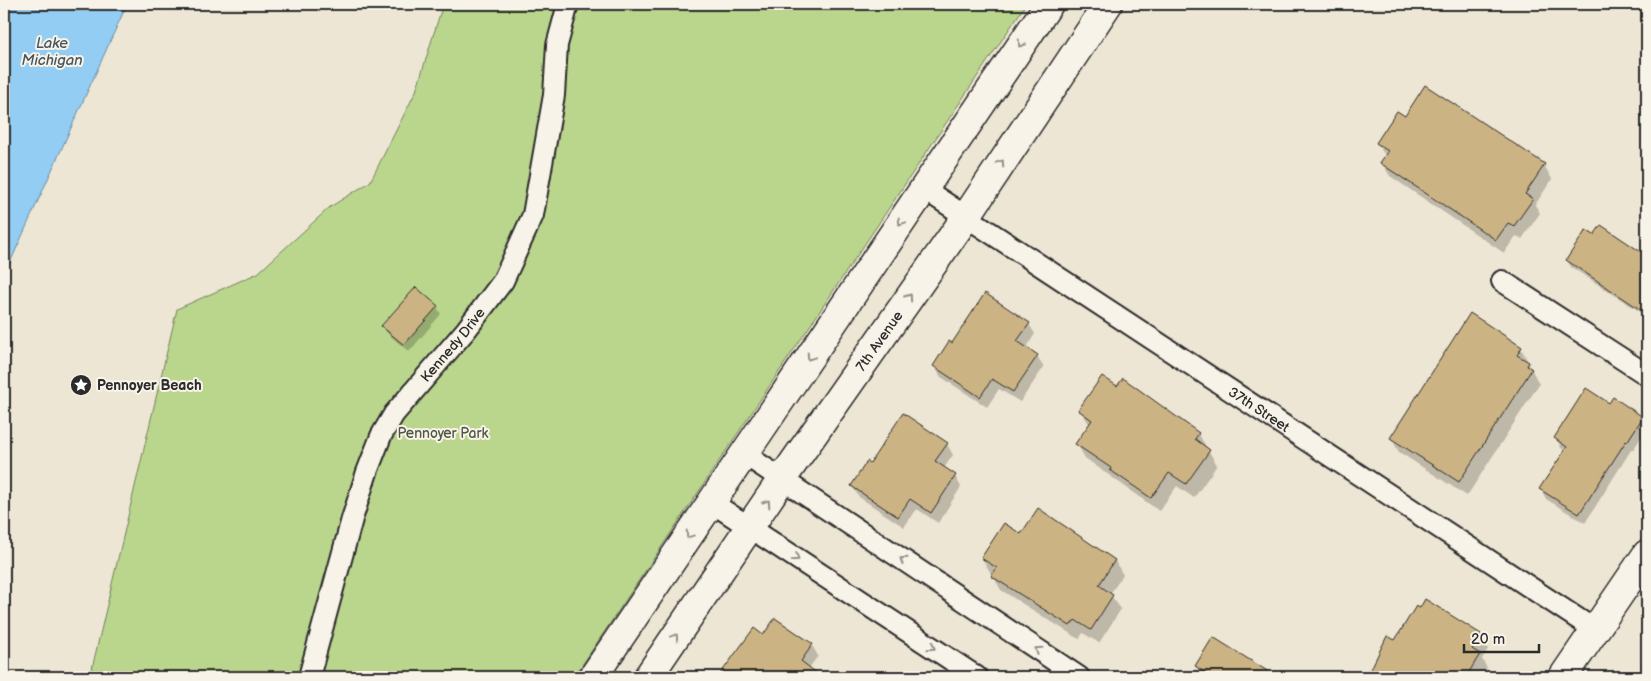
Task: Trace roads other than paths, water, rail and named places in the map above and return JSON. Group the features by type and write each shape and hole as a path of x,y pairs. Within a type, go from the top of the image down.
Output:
{"street":[{"name":"Kennedy Drive","path":"309,677 352,519 381,436 394,414 466,330 503,281 533,215 554,95 557,45 568,4"},
{"path":"593,677 1049,4"},
{"name":"7th Avenue","path":"648,677 782,479 966,217 1108,4"},
{"name":"37th Street","path":"924,189 1595,630"},
{"path":"1502,281 1647,375"},
{"path":"744,454 1079,677"},
{"path":"712,502 977,677"},
{"path":"1563,677 1647,554"}],"water":[{"name":"Lake Michigan","path":"4,4 127,4 4,276"}],"place":[{"name":"Pennoyer Beach","path":"81,385"}],"park label":[{"name":"Pennoyer Park","path":"443,433"}]}
